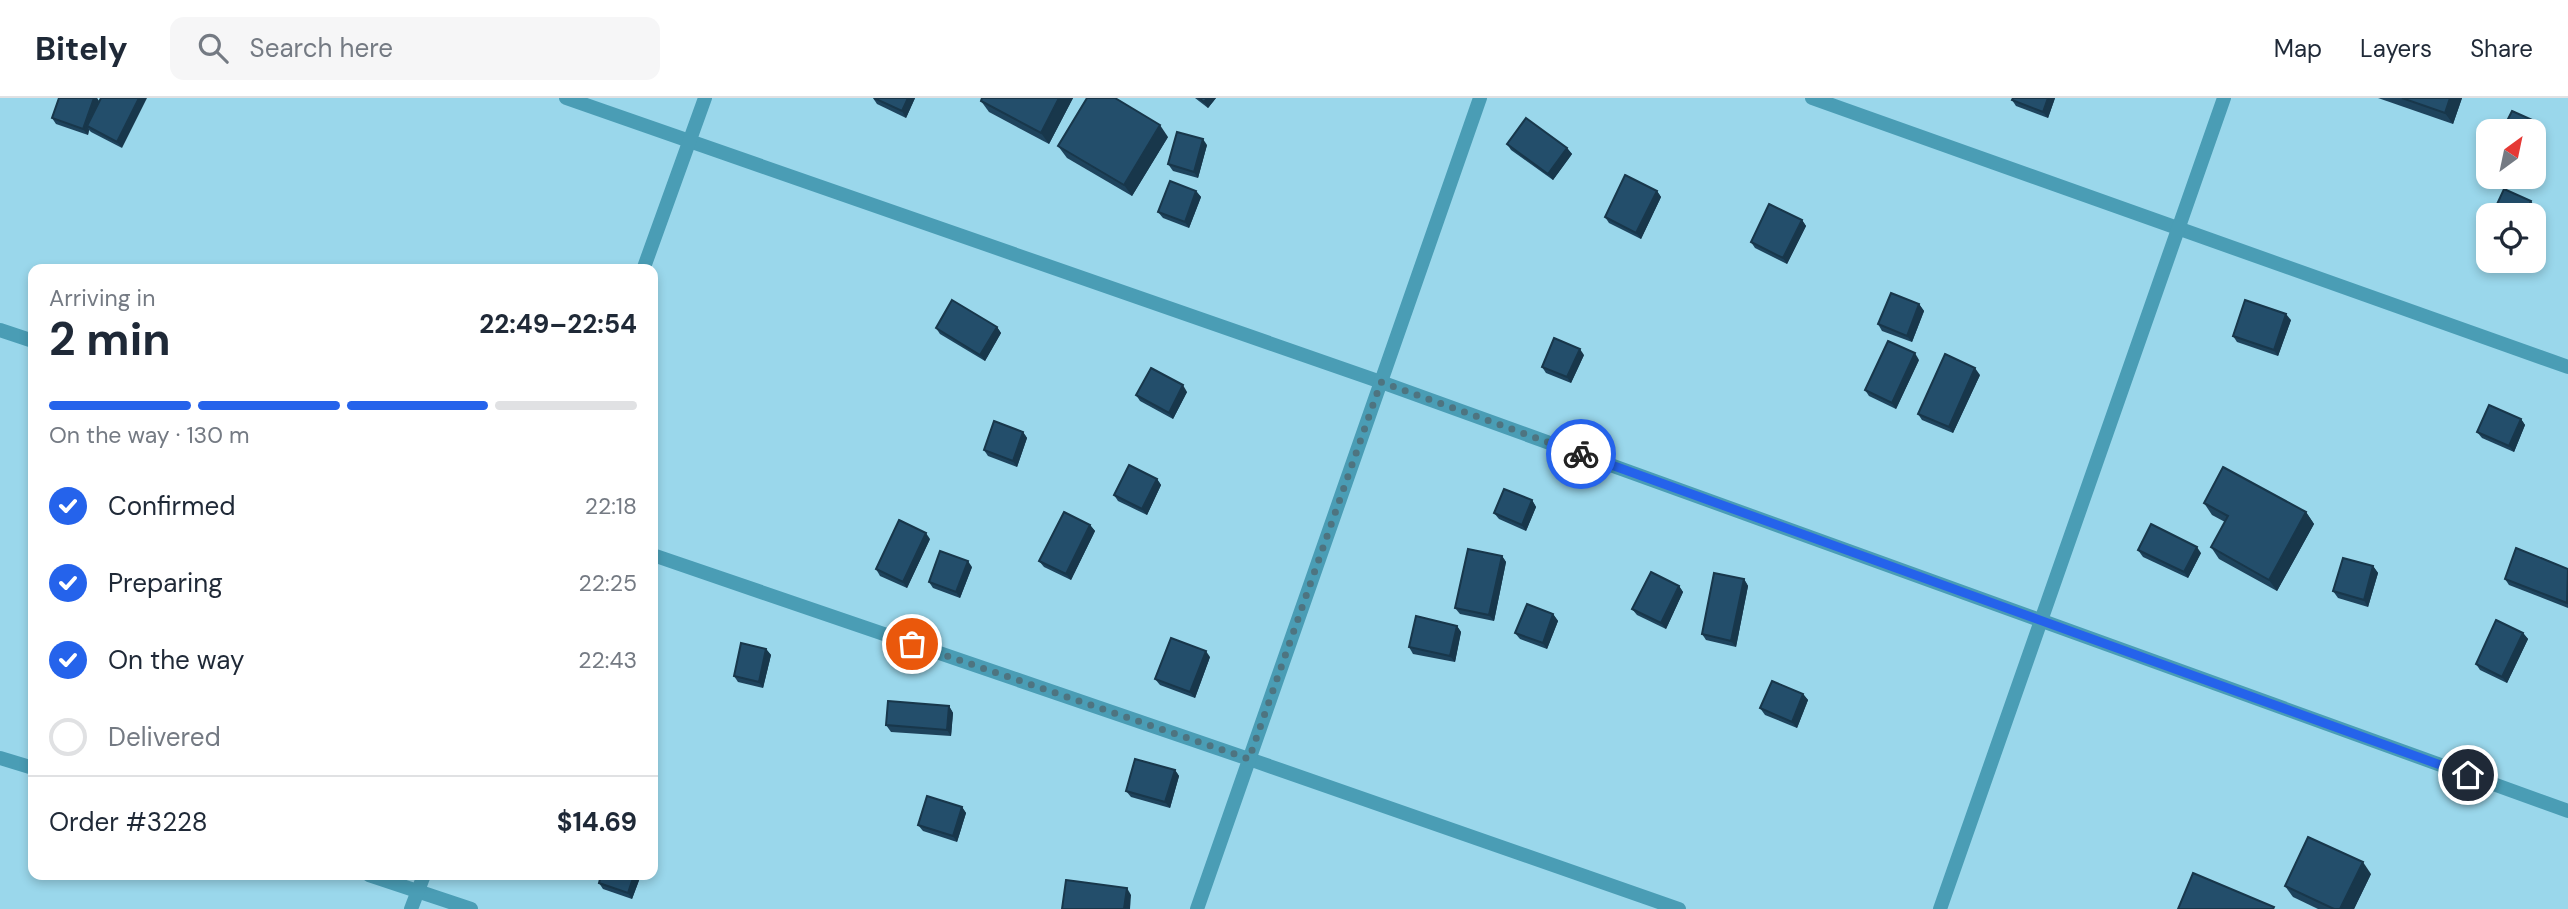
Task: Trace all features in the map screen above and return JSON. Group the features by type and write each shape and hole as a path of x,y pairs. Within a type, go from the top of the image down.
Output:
{"street":[{"path":"566,98 1381,382 2568,811"},
{"path":"645,264 705,98"},
{"path":"1197,909 1480,98"},
{"path":"1812,98 2568,367"},
{"path":"1940,909 2224,98"},
{"path":"0,330 28,339"},
{"path":"658,557 1678,909"},
{"path":"0,758 28,766"},
{"path":"384,880 471,909"},
{"path":"411,909 422,880"}],"building":[{"path":"59,98 94,98 83,129 52,118"},
{"path":"101,98 139,98 117,142 87,126"},
{"path":"874,98 908,98 902,111"},
{"path":"982,98 1059,98 1041,133 981,101"},
{"path":"1087,98 1115,98 1160,125 1124,185 1058,146"},
{"path":"2048,98 2043,112 2012,100"},
{"path":"2402,98 2450,98 2445,113"},
{"path":"2512,111 2530,119 2508,119"},
{"path":"1526,118 1567,148 1548,174 1507,144"},
{"path":"1177,132 1203,139 1194,172 1168,164"},
{"path":"1625,175 1657,191 1636,233 1605,217"},
{"path":"1170,181 1196,191 1185,222 1158,212"},
{"path":"2504,189 2531,201 2530,203 2498,203"},
{"path":"1769,204 1802,220 1783,258 1751,242"},
{"path":"1891,293 1919,304 1907,336 1878,324"},
{"path":"952,300 997,327 980,355 936,328"},
{"path":"2245,300 2286,314 2274,350 2233,336"},
{"path":"1554,338 1580,349 1567,377 1542,367"},
{"path":"1888,341 1915,353 1892,403 1865,390"},
{"path":"1945,354 1975,368 1949,427 1918,414"},
{"path":"1151,368 1183,385 1169,413 1136,395"},
{"path":"2489,405 2521,419 2509,446 2477,432"},
{"path":"994,421 1023,432 1013,461 984,450"},
{"path":"1129,465 1157,479 1142,509 1114,495"},
{"path":"2223,467 2306,512 2269,580 2211,547 2228,516 2204,503"},
{"path":"1504,489 1532,500 1522,525 1494,513"},
{"path":"1064,512 1090,525 1066,574 1039,561"},
{"path":"899,520 926,533 903,582 876,569"},
{"path":"2151,524 2197,547 2184,572 2138,550"},
{"path":"2516,548 2568,569 2567,603 2505,579"},
{"path":"1468,549 1502,556 1489,615 1455,608"},
{"path":"940,551 968,561 956,592 929,582"},
{"path":"2343,558 2373,566 2364,600 2333,591"},
{"path":"1651,572 1679,586 1661,623 1632,609"},
{"path":"1714,573 1744,579 1731,641 1702,634"},
{"path":"1527,604 1553,614 1543,643 1515,633"},
{"path":"1416,616 1457,626 1450,656 1409,647"},
{"path":"2496,620 2523,633 2502,677 2476,664"},
{"path":"1171,638 1206,651 1190,692 1155,679"},
{"path":"741,643 766,649 759,682 734,676"},
{"path":"1772,681 1803,694 1792,722 1760,708"},
{"path":"888,701 949,706 947,730 886,725"},
{"path":"1135,759 1175,770 1165,802 1126,791"},
{"path":"927,796 962,807 953,836 918,825"},
{"path":"2308,837 2363,862 2340,909 2334,909 2285,886"},
{"path":"2193,873 2274,907 2178,909"},
{"path":"600,880 632,880 628,893 599,883"},
{"path":"1066,880 1127,888 1124,909 1062,909"}],"way so far":[{"path":"912,644 1249,759 1381,382 1581,454"}],"route":[{"path":"1581,454 2468,775"}]}
